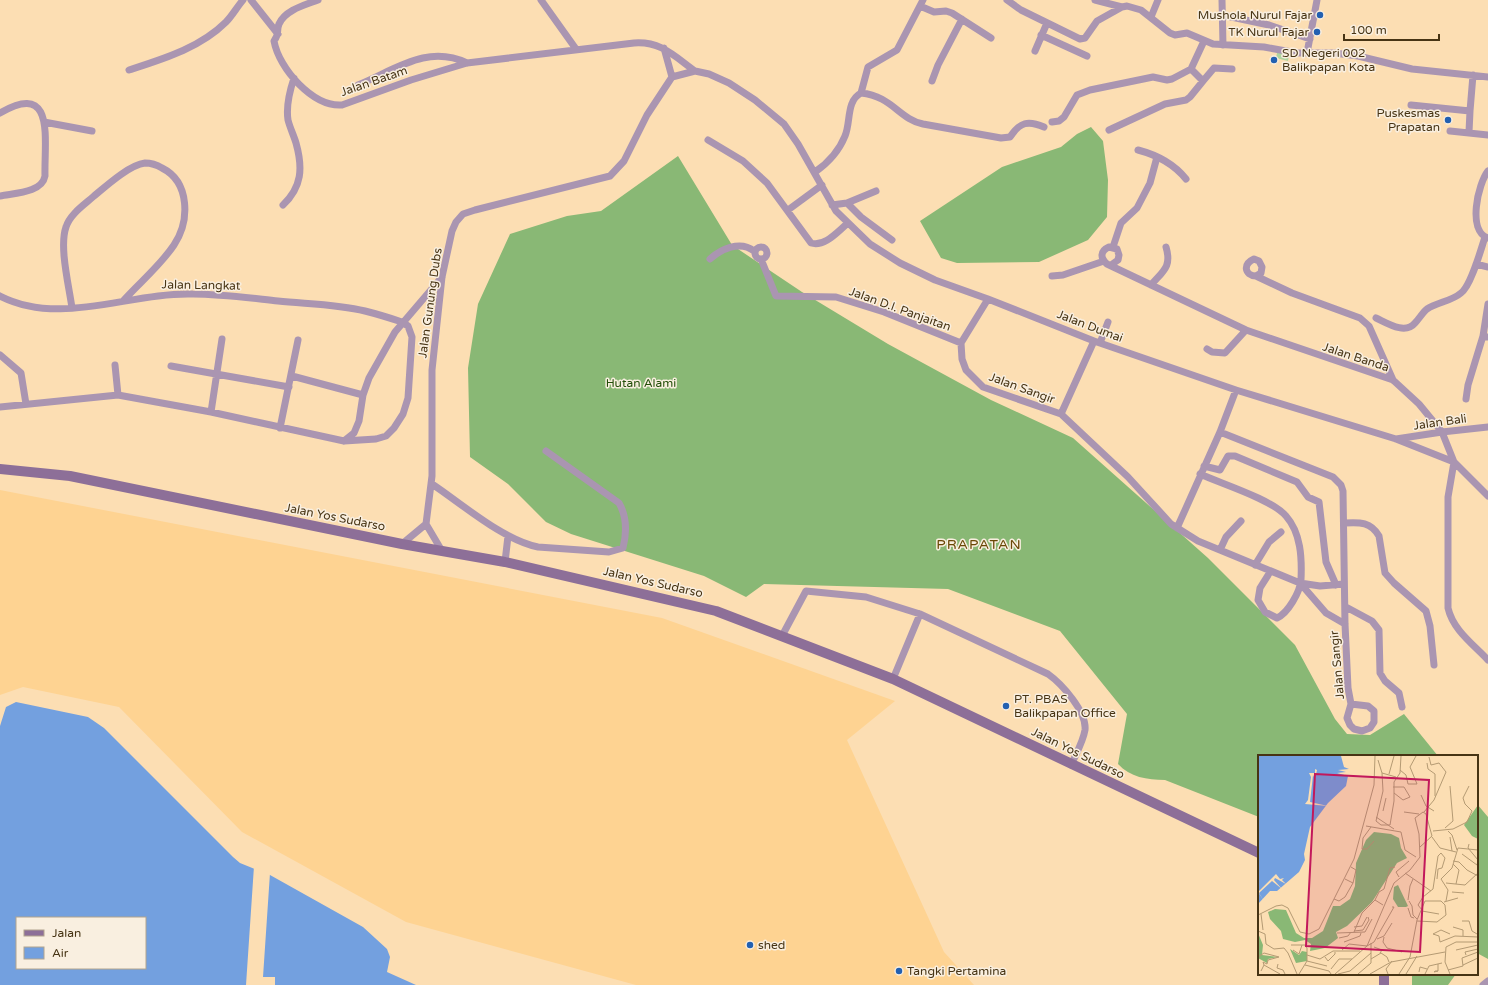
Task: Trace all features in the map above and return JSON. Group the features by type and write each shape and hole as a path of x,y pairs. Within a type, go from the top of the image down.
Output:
{"main road":[{"name":"Jalan Yos Sudarso","path":"0,469 70,476 402,544 505,562 716,611 893,680 1258,853"}],"street":[{"path":"129,70 175,54 208,36 226,22 243,0"},
{"path":"251,0 278,34"},
{"name":"Jalan Batam","path":"318,0 292,11 285,16 278,25 278,34 274,41 275,48 278,56 294,78 315,97 334,105 342,105 411,80 467,63 576,49 647,42 663,48 695,71"},
{"path":"541,0 576,49"},
{"path":"1007,0 1021,10 1047,24 1064,30 1074,37 1085,38 1097,21 1126,4"},
{"path":"1095,0 1126,4 1151,17 1170,33 1175,35 1187,32 1213,44 1264,47 1307,53 1358,56 1412,69 1488,77"},
{"path":"1151,17 1158,0"},
{"path":"1222,0 1223,44"},
{"path":"1307,53 1317,0"},
{"path":"815,172 828,163 841,144 849,125 850,110 854,99 861,93 868,67 894,53 921,3 934,12 949,12 991,38"},
{"path":"1222,15 1265,24 1310,39"},
{"path":"932,81 962,19"},
{"path":"1035,51 1047,24"},
{"path":"1041,35 1087,56"},
{"path":"1052,122 1059,121 1064,117 1077,95 1090,90 1153,77 1166,80 1191,69 1204,41"},
{"path":"663,48 672,77 695,71"},
{"path":"358,85 423,57 449,56 467,63"},
{"path":"1109,130 1165,104 1186,100 1214,68 1232,69"},
{"path":"1191,69 1203,81"},
{"name":"Jalan Dumai","path":"695,71 709,74 730,83 755,100 784,124 815,172 832,205 870,244 890,258 935,280 1097,342 1236,390 1396,439 1454,462"},
{"path":"1469,132 1473,75"},
{"name":"Jalan Gunung Dubs","path":"426,524 432,484 432,370 442,277 452,231 456,222 463,214 610,176 624,161 647,115 672,77"},
{"path":"284,205 294,195 300,169 300,159 288,120 290,97 294,78"},
{"path":"861,93 882,98 911,120 923,124 1001,138 1010,137 1020,125 1025,123 1035,123 1044,127"},
{"path":"0,113 18,104 30,102 39,108 44,122 43,183 38,188 0,196"},
{"path":"1411,105 1470,111"},
{"path":"44,122 92,131"},
{"path":"1450,131 1488,135"},
{"path":"708,140 743,161 754,170 767,183 811,243 817,245 823,243 848,223"},
{"path":"1138,150 1157,157 1175,168 1186,179"},
{"path":"1113,247 1121,223 1137,208 1150,183 1157,157"},
{"path":"72,308 63,240 69,218 122,174 137,165 151,163 169,171 178,181 184,199 186,212 184,223 175,244 158,265 123,301"},
{"path":"1376,318 1392,326 1404,328 1414,325 1426,309 1461,294 1466,287 1486,237 1478,230 1476,222 1480,187 1488,171"},
{"path":"788,210 822,185"},
{"path":"832,205 847,203 876,191"},
{"path":"847,203 861,217 892,240"},
{"path":"710,259 718,251 726,248 746,247 754,251 755,256 761,259 766,257 766,250 760,246 754,251"},
{"path":"1113,247 1118,252 1119,258 1116,263 1111,265 1104,261 1102,257 1106,248 1113,247"},
{"path":"1151,285 1166,268 1169,256 1166,247"},
{"name":"Jalan D.I. Panjaitan","path":"761,259 776,296 836,297 884,312 961,343"},
{"path":"1052,276 1063,275 1104,261"},
{"path":"1476,264 1488,267"},
{"name":"Jalan Banda","path":"1111,265 1246,330 1393,380 1419,404 1442,432 1454,462"},
{"path":"1256,276 1292,294 1360,318 1369,326 1393,380"},
{"path":"344,441 354,433 359,421 363,395 369,378 402,322 442,277"},
{"name":"Jalan Langkat","path":"0,296 13,302 33,307 72,308 101,306 159,295 193,294 240,297 364,311 402,322"},
{"path":"961,343 988,299"},
{"path":"1466,399 1468,385 1486,337 1488,304"},
{"path":"0,407 118,395 211,412 344,441 376,439 386,436 403,414 408,398 412,337 408,326 402,322"},
{"name":"Jalan Sangir","path":"1061,414 1108,322"},
{"path":"1207,349 1212,352 1225,353 1246,330"},
{"path":"211,412 222,339"},
{"path":"280,428 292,376 298,340"},
{"name":"Jalan Sangir","path":"961,343 962,359 966,370 983,387 1061,414 1177,528 1198,541 1300,584 1320,586 1344,584"},
{"path":"0,355 21,374 26,404"},
{"path":"115,365 118,395"},
{"path":"171,366 218,373 289,387"},
{"path":"292,376 363,395"},
{"path":"1177,528 1220,432 1236,390"},
{"name":"Jalan Bali","path":"1396,439 1488,427"},
{"name":"Jalan Sangir","path":"1220,432 1333,477 1341,485 1343,491 1345,523 1345,624 1348,688 1351,704 1347,718 1350,725 1354,729 1362,731 1370,728 1374,722 1374,712 1368,706 1351,704"},
{"path":"432,484 508,536 527,545 609,552 623,548 626,522 624,512 619,503 546,451"},
{"path":"1204,466 1220,470 1228,456 1235,456 1297,482 1308,497 1319,502 1326,562 1336,585"},
{"path":"1454,462 1488,496"},
{"path":"1454,462 1450,478 1448,497 1448,608 1450,617 1457,628 1488,660"},
{"path":"1200,474 1269,503 1286,515 1297,537 1302,562 1300,584 1290,607 1279,617 1274,617 1265,612 1258,600 1260,588 1270,572"},
{"path":"1220,550 1226,537 1241,521"},
{"path":"1345,523 1368,524 1377,531 1380,536 1386,573 1394,583 1426,611 1430,626 1434,665"},
{"path":"402,544 426,524 442,551"},
{"path":"1255,565 1269,542 1281,532"},
{"path":"505,562 508,536"},
{"name":"Jalan Sangir","path":"1300,584 1326,613 1345,624"},
{"path":"782,636 806,591 866,597 920,614 1048,674 1060,682 1085,721 1085,732 1071,765"},
{"path":"1346,607 1372,621 1379,630 1380,673 1385,681 1399,693 1402,707"},
{"path":"893,680 920,614"},
{"path":"1483,985 1488,981"}],"shaded area":[{"path":"0,490 662,618 895,701 847,740 944,952 974,985 636,985 406,922 242,832 119,707 23,687 0,695"}],"green space":[{"path":"1278,48 1290,50 1288,61 1276,58"},
{"path":"1091,127 1103,141 1108,180 1107,217 1088,240 1039,262 957,263 941,258 920,221 1002,167 1061,147 1077,134"},
{"name":"Hutan Alami","path":"678,156 732,245 802,292 888,344 991,400 1073,438 1208,558 1295,645 1335,719 1347,734 1370,735 1404,714 1437,755 1258,755 1258,817 1165,780 1133,775 1118,764 1127,714 1060,631 948,589 764,584 746,597 704,576 571,534 546,522 508,484 470,457 468,368 478,304 510,234 567,216 601,211"},
{"path":"1478,805 1488,817 1488,959 1478,954"},
{"path":"1412,975 1455,975 1448,985 1412,985"}],"water":[{"path":"16,702 88,717 104,728 240,863 270,875 363,927 387,949 390,957 387,972 416,985 0,985 0,726 6,707"}],"pier":[{"path":"254,866 270,873 263,977 275,977 275,985 246,985"}],"place":[{"name":"Mushola Nurul Fajar","path":"1320,15"},
{"name":"TK Nurul Fajar","path":"1317,32"},
{"name":"SD Negeri 002 Balikpapan Kota","path":"1274,60"},
{"name":"Puskesmas Prapatan","path":"1448,120"},
{"name":"PT. PBAS Balikpapan Office","path":"1006,706"},
{"name":"shed","path":"750,945"},
{"name":"Tangki Pertamina","path":"899,971"}],"district":[{"name":"PRAPATAN","path":"979,544"}]}
